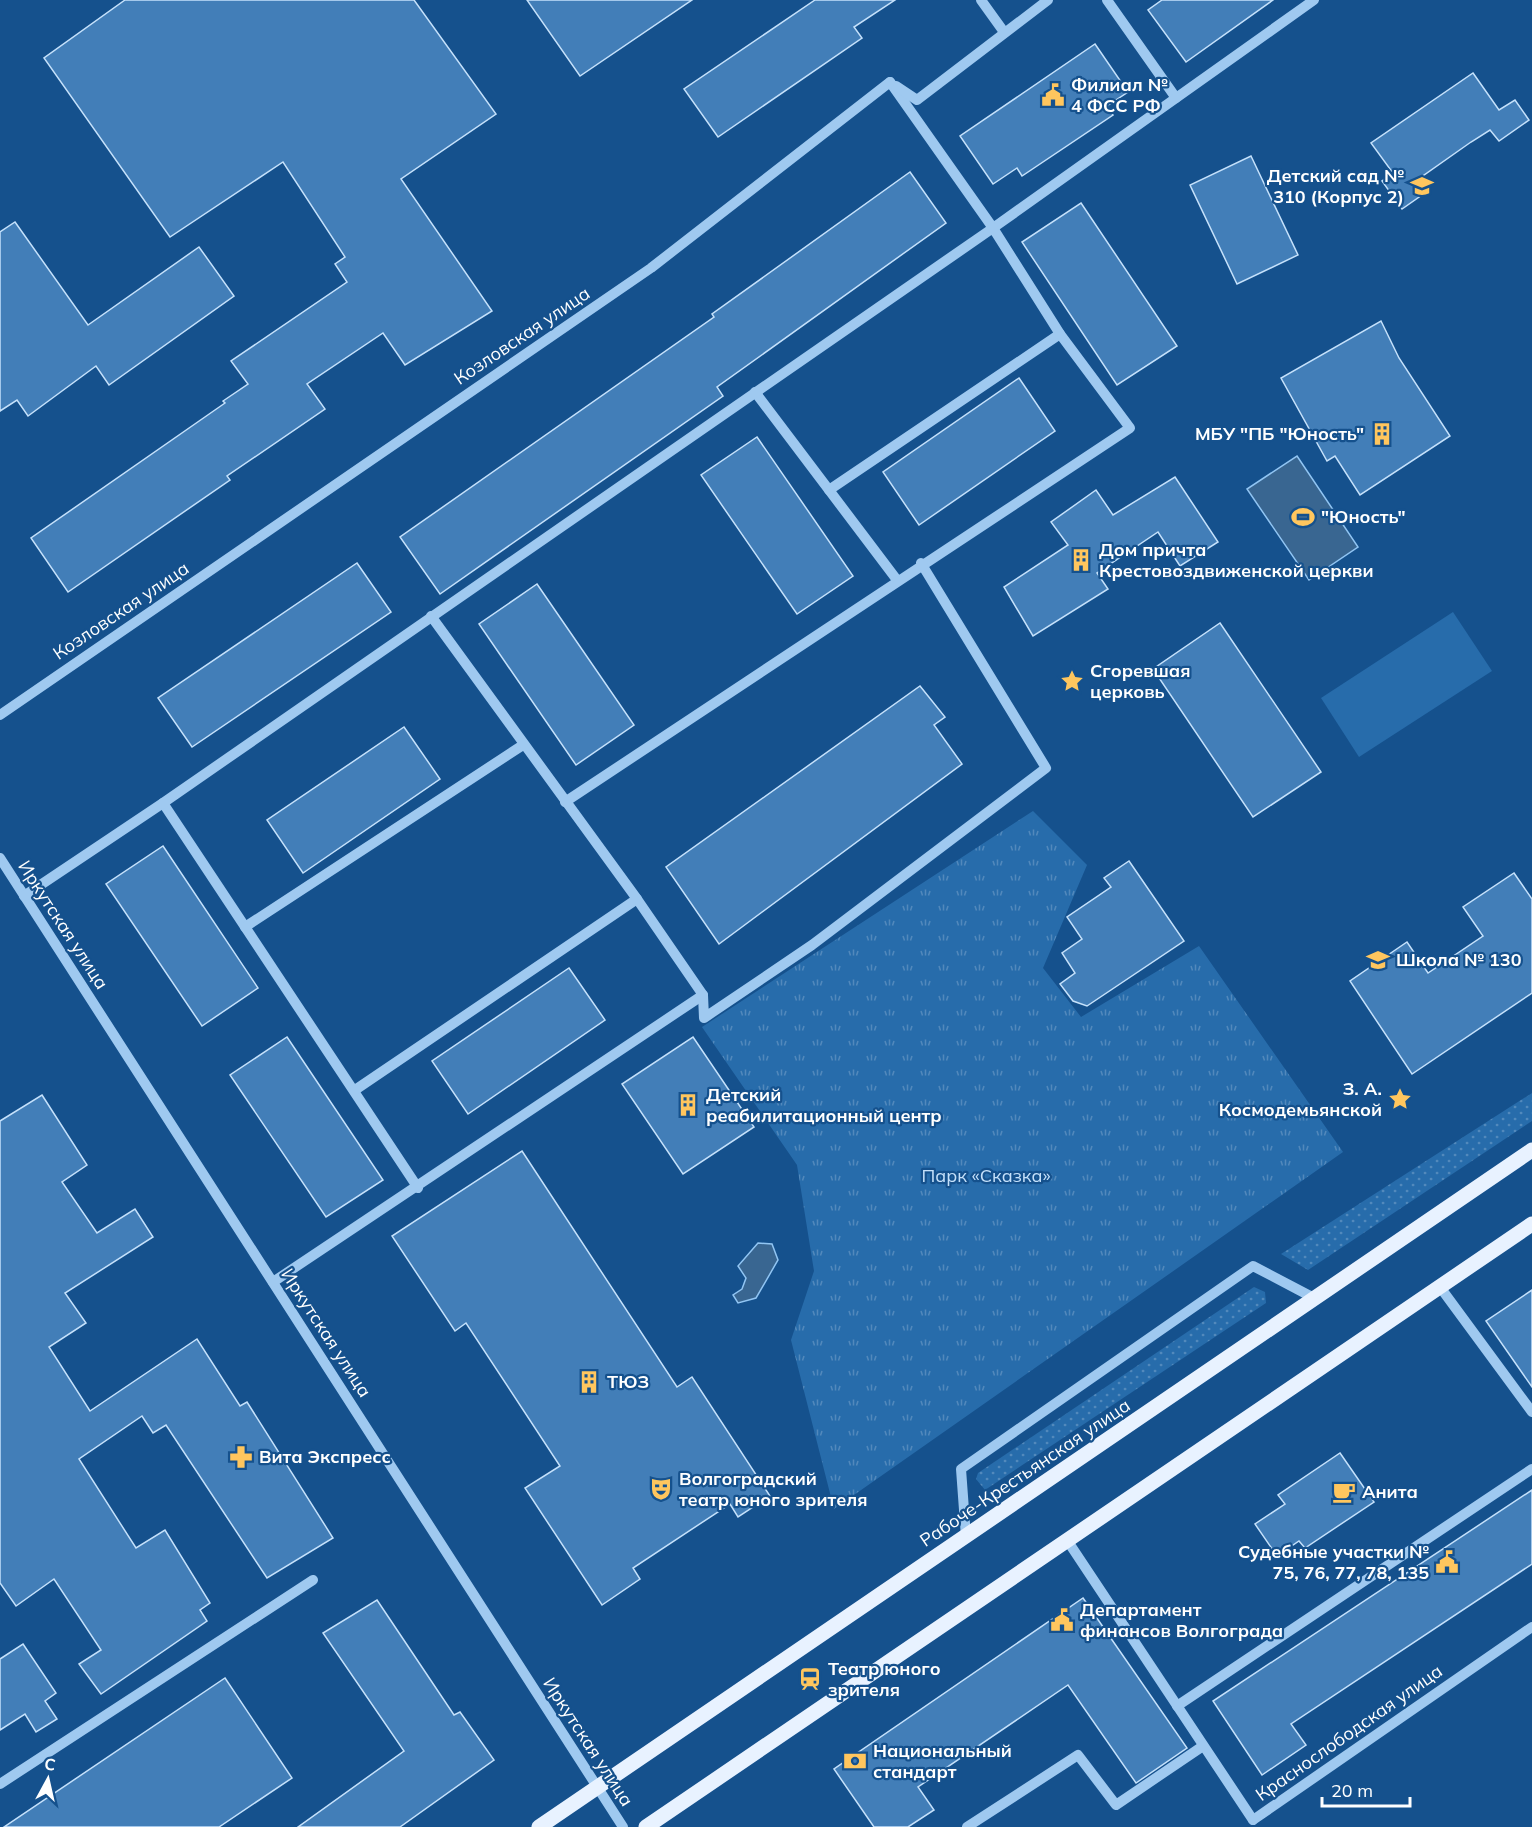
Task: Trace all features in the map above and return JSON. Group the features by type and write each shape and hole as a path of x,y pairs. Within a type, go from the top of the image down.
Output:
{"main road":[{"name":"Рабоче-Крестьянская улица","path":"539,1827 1532,1150"},
{"path":"646,1827 1532,1224"}],"street":[{"path":"981,0 1004,32"},
{"path":"890,82 917,100 1048,0"},
{"path":"1107,0 1176,98"},
{"path":"24,896 163,803 431,615 993,228 1314,0"},
{"path":"565,802 921,563 1130,428 1060,334 993,228 890,82"},
{"name":"Козловская улица","path":"0,715 651,268 890,82"},
{"path":"829,490 1060,334"},
{"path":"755,392 897,580"},
{"path":"431,615 565,802 638,899 703,995 704,1018 812,945 1046,768 921,563"},
{"path":"244,927 524,745"},
{"path":"163,803 418,1188"},
{"name":"Иркутская улица","path":"0,858 623,1827"},
{"path":"355,1090 638,899"},
{"path":"273,1282 418,1188 703,995"},
{"path":"966,1537 961,1469 1253,1266 1314,1298"},
{"path":"1440,1287 1532,1412"},
{"path":"1177,1706 1368,1581 1532,1469"},
{"name":"Краснослободская улица","path":"1067,1540 1252,1823 1532,1628"},
{"path":"0,1784 313,1580"},
{"path":"967,1827 1078,1755 1116,1805 1203,1746"}],"green space":[{"path":"1453,612 1492,671 1359,757 1321,698"},
{"name":"Парк «Сказка»","path":"1033,811 1087,865 1043,968 1081,1017 1199,946 1343,1152 834,1509 791,1340 814,1271 797,1165 702,1027"},
{"path":"1532,1093 1532,1121 1308,1270 1281,1254"},
{"path":"1254,1287 1265,1292 1266,1303 985,1490 976,1479 978,1473"}],"shaded area":[{"path":"1297,456 1358,547 1309,580 1247,489"},
{"path":"758,1243 772,1244 778,1260 756,1298 738,1303 733,1295 742,1289 746,1278 738,1266"}],"building":[{"path":"125,0 414,0 496,114 401,179 492,311 405,365 383,333 307,384 325,409 227,476 230,480 68,592 31,538 225,403 223,401 248,384 231,361 347,282 335,264 345,257 283,162 170,237 44,58"},
{"path":"527,0 692,0 580,76"},
{"path":"815,0 895,0 854,27 862,38 718,137 684,89"},
{"path":"1162,0 1273,0 1186,62 1148,10"},
{"path":"1095,44 1128,92 1107,106 1113,115 1022,176 1017,168 993,184 960,136"},
{"path":"1473,73 1499,110 1515,100 1529,120 1499,141 1490,130 1471,142 1420,178 1429,190 1402,209 1382,181 1393,173 1371,143"},
{"path":"1251,156 1298,255 1237,284 1190,185"},
{"path":"910,172 946,223 717,387 723,396 440,594 400,537 714,317 712,314"},
{"path":"1081,203 1177,346 1117,385 1022,242"},
{"path":"15,222 88,325 199,247 234,296 109,385 96,366 28,416 17,400 0,411 0,232"},
{"path":"1381,321 1399,358 1450,436 1360,495 1335,456 1327,461 1281,378"},
{"path":"1019,378 1055,431 919,525 883,472"},
{"path":"757,437 853,576 797,614 701,475"},
{"name":"Дом причта Крестовоздвиженской церкви","path":"1175,477 1218,542 1180,566 1158,532 1097,573 1108,589 1033,636 1004,587 1068,545 1051,522 1096,490 1113,515"},
{"path":"357,563 391,612 192,747 158,698"},
{"path":"537,584 634,725 576,765 479,624"},
{"path":"1220,623 1321,772 1253,817 1153,669"},
{"path":"920,686 945,717 934,725 962,764 719,944 666,867"},
{"path":"404,727 440,779 303,873 267,820"},
{"path":"163,846 258,988 202,1026 106,884"},
{"path":"1129,861 1184,941 1087,1006 1073,1001 1060,984 1075,973 1062,953 1082,939 1067,917 1111,887 1104,878"},
{"path":"1514,873 1532,899 1532,993 1412,1074 1350,981 1407,942 1428,973 1483,936 1463,907"},
{"path":"569,968 605,1020 468,1114 432,1061"},
{"path":"287,1037 383,1180 326,1217 230,1075"},
{"name":"Детский реабилитационный центр","path":"693,1037 754,1127 683,1174 622,1084"},
{"path":"42,1095 87,1165 62,1182 97,1233 135,1209 153,1237 65,1293 86,1323 49,1347 90,1411 197,1339 240,1406 247,1402 333,1538 267,1578 166,1425 153,1433 142,1416 79,1459 136,1548 165,1530 210,1603 200,1610 207,1621 101,1694 79,1664 101,1650 54,1579 16,1606 0,1583 0,1121"},
{"name":"ТЮЗ","path":"522,1151 677,1387 692,1377 770,1496 738,1517 730,1504 633,1568 640,1579 602,1605 525,1488 560,1466 466,1323 455,1331 392,1236"},
{"path":"1532,1290 1532,1387 1486,1321"},
{"path":"1340,1453 1374,1502 1305,1548 1299,1541 1277,1556 1255,1524 1285,1504 1278,1495"},
{"path":"1532,1490 1532,1564 1291,1724 1306,1745 1262,1775 1213,1701"},
{"path":"1083,1598 1187,1748 1136,1783 1068,1685 918,1787 934,1810 908,1827 874,1827 834,1769"},
{"path":"377,1600 454,1715 460,1712 494,1760 400,1827 298,1827 404,1751 323,1633"},
{"path":"23,1644 56,1693 45,1701 57,1719 36,1732 25,1714 0,1730 0,1659"},
{"path":"225,1678 292,1778 219,1827 4,1827"}],"place":[{"name":"Филиал № 4 ФСС РФ","path":"1053,95"},
{"name":"Детский сад № 310 (Корпус 2)","path":"1422,186"},
{"name":"МБУ \"ПБ \"Юность\"","path":"1382,434"},
{"name":"\"Юность\"","path":"1303,517"},
{"name":"Дом причта Крестовоздвиженской церкви","path":"1081,560"},
{"name":"Сгоревшая церковь","path":"1072,681"},
{"name":"Школа № 130","path":"1378,960"},
{"name":"З. А. Космодемьянской","path":"1400,1099"},
{"name":"Детский реабилитационный центр","path":"688,1105"},
{"name":"ТЮЗ","path":"589,1382"},
{"name":"Вита Экспресс","path":"241,1457"},
{"name":"Волгоградский театр юного зрителя","path":"661,1489"},
{"name":"Анита","path":"1344,1492"},
{"name":"Судебные участки № 75, 76, 77, 78, 135","path":"1447,1562"},
{"name":"Департамент финансов Волгограда","path":"1062,1620"},
{"name":"Театр юного зрителя","path":"810,1679"},
{"name":"Национальный стандарт","path":"855,1761"}]}
